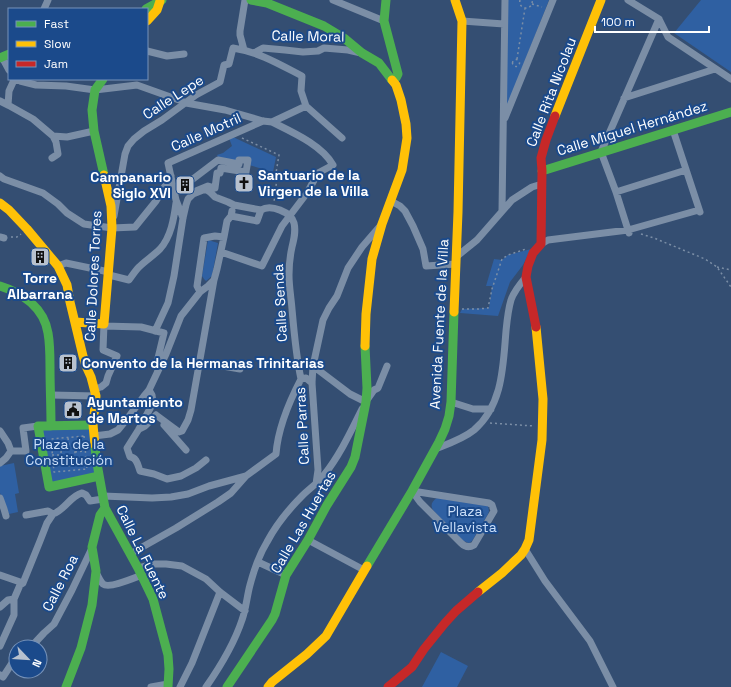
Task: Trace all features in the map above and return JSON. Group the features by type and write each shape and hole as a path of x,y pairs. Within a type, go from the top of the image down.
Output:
{"street":[{"path":"147,0 161,1"},
{"path":"245,0 240,31 244,50 264,56 302,76 301,91 306,106 342,138"},
{"path":"206,687 232,645 237,633 245,611 250,584 266,542 278,524 302,496 324,476 338,455 366,402 367,388 365,357 367,300 372,259 382,224 402,170 407,138 402,100 396,85 379,63 362,53 344,38 324,26 267,3 251,0"},
{"path":"333,0 384,22"},
{"path":"386,0 384,22 398,74 396,78 391,79"},
{"name":"Avenida Fuente de la Villa","path":"268,687 326,636 412,491 445,429 449,416 451,402 458,205 462,21 455,0"},
{"path":"502,211 505,0"},
{"path":"503,121 553,0"},
{"name":"Calle Rita Nicolau","path":"541,244 541,158 546,140 601,0"},
{"path":"628,0 659,18 668,36 731,79"},
{"path":"148,8 161,1"},
{"path":"148,20 156,12 161,1"},
{"path":"628,232 616,192 601,152 659,18"},
{"path":"462,21 504,24"},
{"name":"Calle Lepe","path":"112,228 125,154 128,146 144,131 162,120 196,95 220,82 224,65 229,64 233,48 244,50"},
{"name":"Calle Moral","path":"254,53 264,48 302,52 318,51 324,48 362,53"},
{"path":"148,51 167,56 184,54"},
{"path":"4,56 8,67"},
{"path":"624,98 715,69"},
{"path":"504,79 507,83 511,84 519,82"},
{"path":"8,104 9,91 14,80"},
{"name":"Calle Motril","path":"18,80 36,85 66,86 95,90 137,85 186,103 225,110 263,121 272,122"},
{"name":"Calle Dolores Torres","path":"95,393 106,383 117,356 103,350 112,228 111,206 94,131 92,110 95,90 102,80"},
{"path":"0,101 33,119 53,136 56,142 58,154 52,158"},
{"path":"272,122 306,106"},
{"name":"Calle Miguel Hernández","path":"542,171 731,112"},
{"name":"Calle Motril","path":"183,218 176,200 168,163 263,121"},
{"path":"221,252 262,266 282,226 307,193 318,173 333,165 324,153 299,136 272,122"},
{"path":"388,687 412,667 440,628 456,611 502,573 521,555 529,540 536,498 542,440 543,399 535,321 526,277 533,253 541,244 548,240 628,232 699,211 673,130"},
{"path":"53,136 67,137 94,131"},
{"path":"218,160 239,164 239,160 248,160 246,172 221,168 220,173 217,172 215,188 208,186 191,193 188,189 189,182 218,160"},
{"path":"616,192 686,170"},
{"path":"0,176 42,193 58,204 67,213 84,224 112,228 135,228 156,201 171,176"},
{"path":"391,201 405,211 423,249 426,266 456,260 477,240 512,200 532,187 542,184"},
{"path":"155,331 168,302 186,205 188,199 193,194 203,190 210,192 215,198 228,202 234,206 261,210 265,208 274,209 289,215"},
{"path":"58,266 66,263 129,280 138,268 160,248 168,237 174,217 176,200"},
{"path":"0,203 10,210 58,266 67,285 83,356 95,393 93,425 99,476 48,487 38,426"},
{"path":"156,416 179,432 182,432 188,420 200,362 214,280 227,221 231,216 234,206"},
{"path":"231,216 257,221 261,210"},
{"name":"Calle Senda","path":"289,215 295,229 289,274 294,334 301,378"},
{"name":"Calle Parras","path":"316,484 318,470 312,383 313,366 323,320 337,296 348,268 382,224"},
{"path":"200,292 197,286 204,238 215,236 224,237"},
{"path":"435,449 473,431 482,422 495,403 503,361 511,300 517,288 526,277"},
{"path":"94,436 110,434 118,430 150,390 181,316 200,292 214,280"},
{"path":"0,286 26,299 36,307 46,323 49,340 51,426"},
{"path":"75,322 135,327 164,333 158,358 157,374"},
{"path":"200,362 240,369"},
{"path":"313,366 350,394 366,402"},
{"name":"Calle Las Huertas","path":"227,687 272,620 286,575 351,467 355,457 366,402 374,390 378,388 387,366"},
{"path":"130,554 218,502 231,493 246,476 276,454 277,440 281,424 301,378 306,378 312,383"},
{"path":"150,390 153,403 139,429 126,448 130,457 136,459 140,471 167,479 181,476 196,468 206,460"},
{"path":"51,396 95,393"},
{"path":"451,402 473,409 491,409"},
{"path":"139,429 145,426 156,416"},
{"path":"156,416 186,450"},
{"path":"11,451 26,451 23,428 38,426 93,425"},
{"path":"0,431 8,443 11,451"},
{"path":"0,463 11,451"},
{"name":"Calle La Fuente","path":"99,476 104,501 153,599 168,655 168,685"},
{"path":"0,646 14,615 14,599 20,585 23,583 47,522 53,514 60,510 77,494 82,492 90,501 171,497 188,494 209,486 246,476"},
{"path":"74,482 77,494"},
{"path":"412,491 489,502 494,510 474,545 466,547 420,502 412,491"},
{"path":"0,498 6,516"},
{"path":"66,687 81,648 92,605 96,572 92,547 104,501"},
{"path":"26,515 48,510 53,514"},
{"path":"308,540 364,570"},
{"name":"Calle Roa","path":"38,639 54,624 92,547"},
{"path":"525,548 545,581 590,641 613,687"},
{"path":"258,562 286,575"},
{"path":"96,572 107,586 117,584 152,564 182,566 206,579 245,611"},
{"path":"0,575 23,583"},
{"path":"180,687 192,663 220,592"},
{"path":"0,607 8,600 14,599"},
{"path":"0,675 3,677 8,669"},
{"path":"151,687 168,685"}],"path":[{"path":"520,0 520,4 525,8"},
{"path":"525,8 532,4"},
{"path":"532,4 549,10"},
{"path":"517,59 525,8"},
{"path":"233,134 279,155 276,173 274,209"},
{"path":"2,237 17,237 27,229"},
{"path":"641,234 705,259 717,267 731,287"},
{"path":"462,309 488,308 492,288 502,259 508,255 528,248"},
{"path":"717,267 731,270"},
{"path":"482,422 542,427"},
{"path":"84,436 87,469 54,472 51,439 68,438 84,436"},
{"path":"68,438 69,446 73,448 74,452 72,459 68,460"},
{"path":"68,460 63,458 61,450 66,446 69,446"},
{"path":"74,452 85,451"},
{"path":"52,455 61,454"},
{"path":"68,460 69,471"}],"green space":[{"path":"508,0 549,0 506,109"},
{"path":"701,0 731,0 731,72 674,33"},
{"path":"233,137 276,157 273,172 249,165 250,159 237,162 219,159 217,155 223,153 232,146 229,138"},
{"path":"208,240 218,243 212,276 206,281 202,276"},
{"path":"531,249 523,265 510,282 498,316 460,313 462,309 489,308 492,286 486,286 494,259 502,260 508,255"},
{"name":"Plaza de la Constitución","path":"93,425 99,476 49,487 38,426"},
{"path":"14,463 19,493 15,494 18,512 9,514 0,493 0,466"},
{"name":"Plaza Vellavista","path":"437,498 488,506 488,514 472,541 469,543 461,540 433,510 432,503"},
{"path":"441,652 468,666 457,687 422,687"}],"traffic: fast":[{"path":"148,8 162,0"},
{"path":"251,0 267,3 324,26 344,38 362,53 379,63 392,80"},
{"path":"386,0 384,21 398,74 396,78 391,79"},
{"path":"0,58 8,54"},
{"path":"102,80 95,90 92,110 94,131 104,175"},
{"path":"542,171 731,112"},
{"path":"0,286 24,297 37,309 46,324 50,350 51,426"},
{"path":"367,566 412,491 445,429 451,402 454,312"},
{"path":"227,687 272,620 286,575 351,467 355,457 366,402 367,388 365,346"},
{"path":"93,425 38,426 49,487 99,476"},
{"path":"95,445 105,508 153,599 168,655 168,687"},
{"path":"66,687 81,648 92,605 96,571 92,547 100,515 105,508"}],"traffic: slow":[{"path":"454,312 458,212 462,21 455,0"},
{"path":"555,116 601,0"},
{"path":"148,20 157,10 160,1"},
{"path":"365,346 366,314 372,259 382,224 402,170 407,138 401,100 396,85 392,80"},
{"path":"75,322 104,324 112,228 111,206 104,175"},
{"path":"0,203 9,210 27,229 58,266 67,285 83,356 96,396 93,425 95,445"},
{"path":"478,592 502,573 521,555 529,540 542,440 543,399 536,327"},
{"path":"268,687 326,636 367,566"}],"traffic: jam":[{"path":"536,327 526,277 533,253 541,244 541,158 555,116"},
{"path":"388,687 412,667 424,649 445,623 456,611 478,592"}],"place":[{"name":"Santuario de la Virgen de la Villa","path":"244,183"},
{"name":"Campanario Siglo XVI","path":"185,185"},
{"name":"Torre Albarrana","path":"40,257"},
{"name":"Convento de la Hermanas Trinitarias","path":"68,363"},
{"name":"Ayuntamiento de Martos","path":"73,410"}]}
